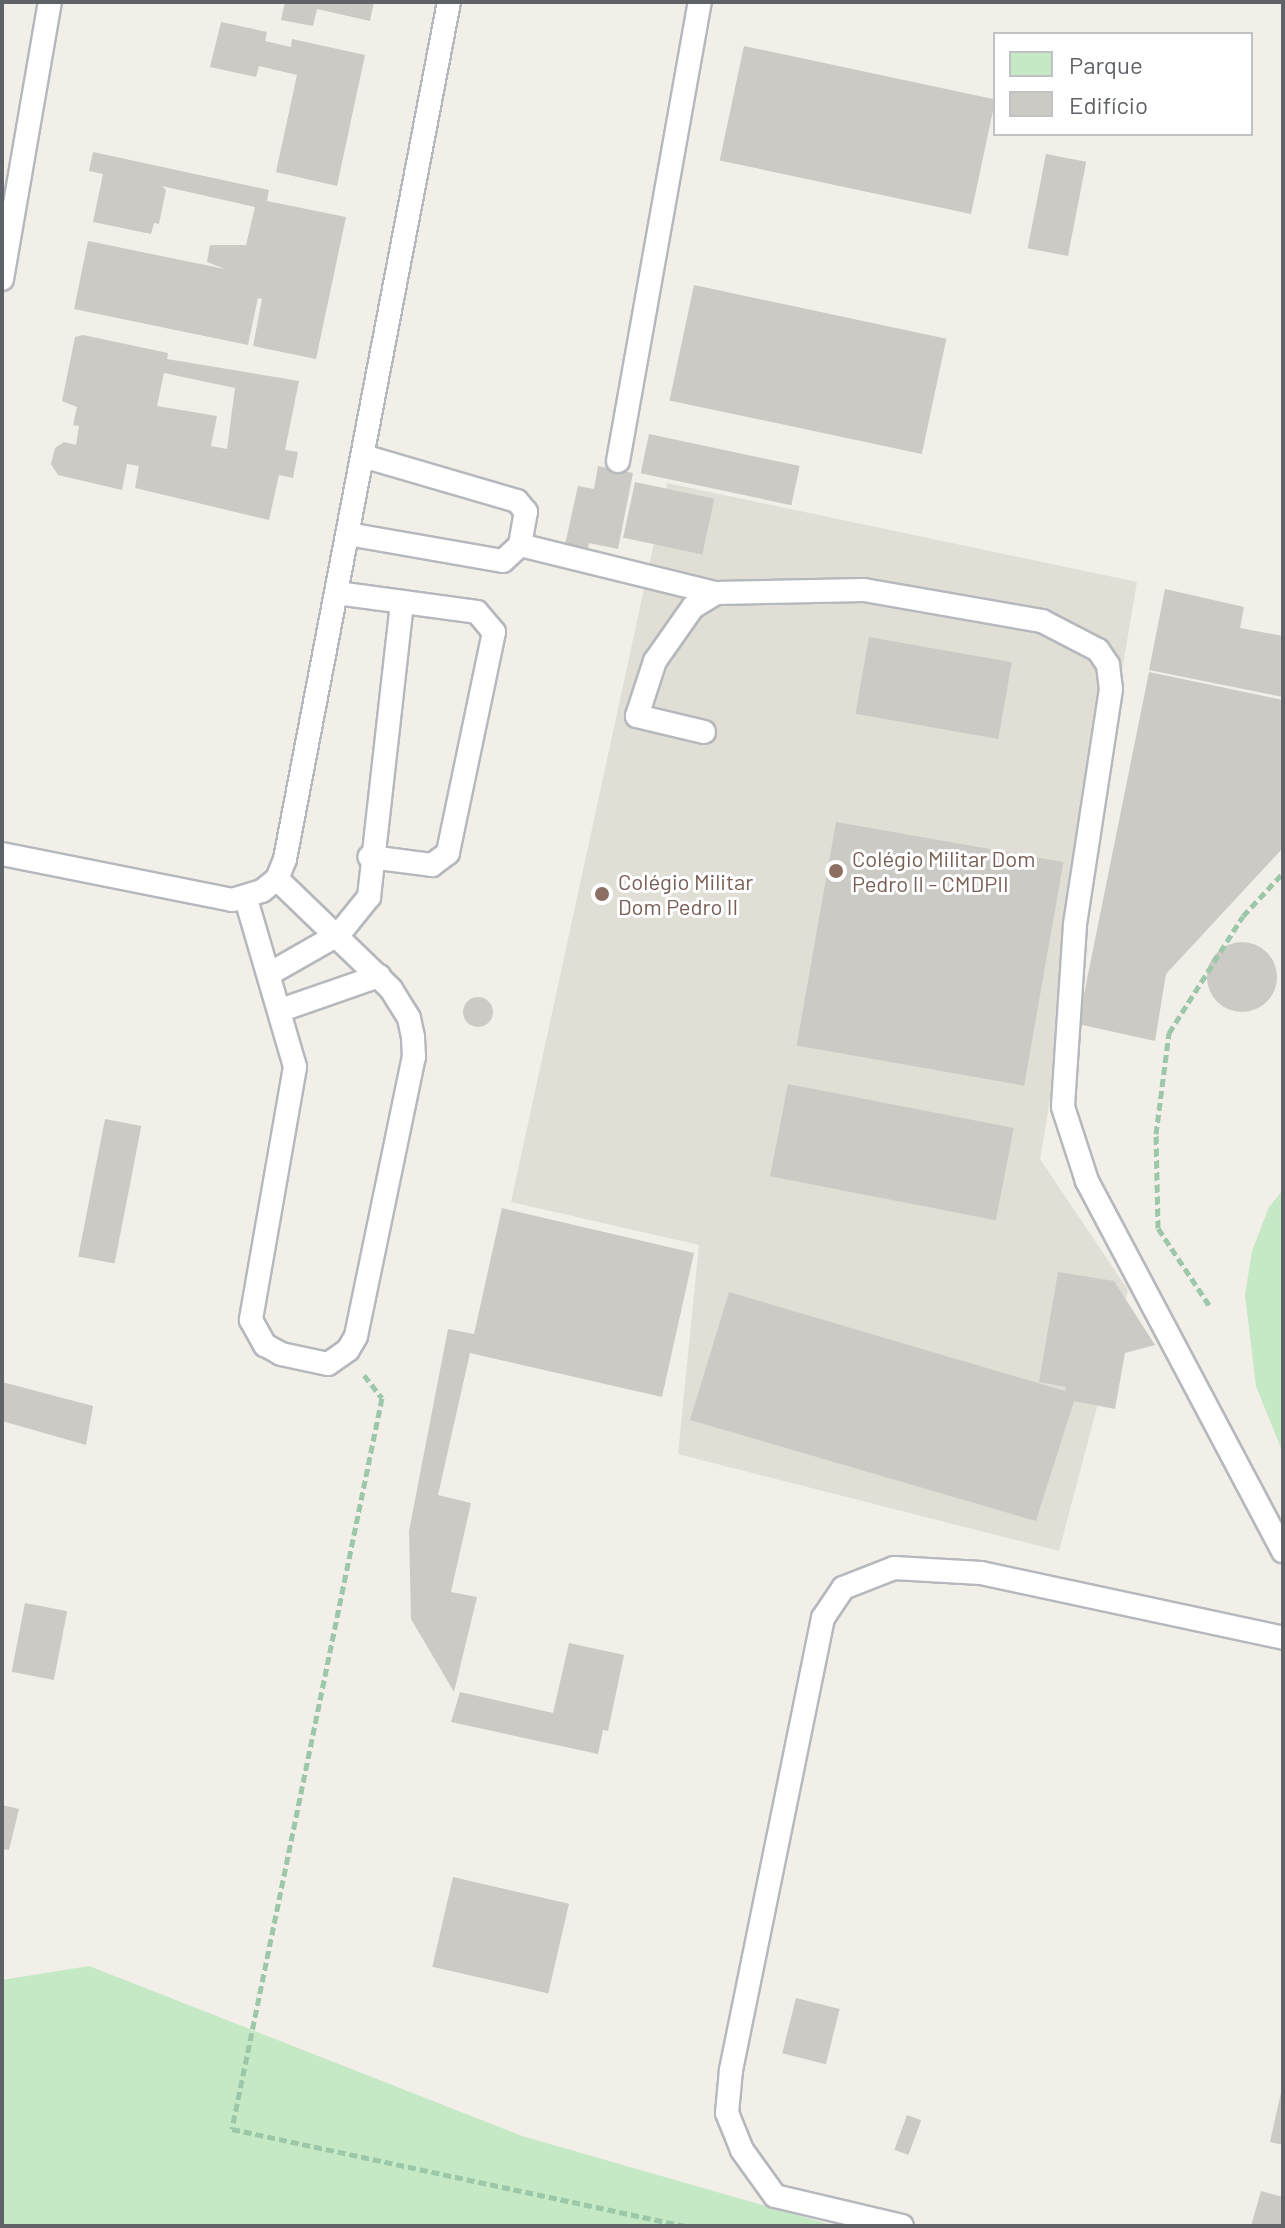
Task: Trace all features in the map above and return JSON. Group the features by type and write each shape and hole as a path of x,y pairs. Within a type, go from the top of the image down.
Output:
{"lane":[{"path":"2,279 50,2"},
{"path":"2,854 246,899 277,879 337,593 449,2"},
{"path":"618,461 700,2"},
{"path":"348,534 503,561 520,545 526,512 517,501 363,456"},
{"path":"520,545 716,593 864,590 1042,621 1076,634 1108,665 1111,689 1075,925 1063,1107 1087,1181 1283,1551"},
{"path":"337,593 477,612 494,632 448,853 432,865 370,857"},
{"path":"704,732 637,716 655,661 693,607 716,593"},
{"path":"269,974 339,934 369,897 370,857 402,602"},
{"path":"246,899 281,1010 295,1087 251,1320 265,1345 281,1354 328,1364 344,1354 356,1336 414,1057 409,1018 379,976 339,934 277,879"},
{"path":"281,1010 379,976"},
{"path":"902,2226 775,2196 742,2150 727,2113 734,2054 823,1618 843,1588 894,1568 981,1573 1283,1638"}],"path":[{"path":"1209,1305 1158,1228 1156,1134 1169,1033 1243,916 1283,873"},
{"path":"344,1354 382,1398 232,2129 685,2226"}],"shaded area":[{"name":"Colégio Militar Dom Pedro II - CMDPII","path":"667,483 1137,582 1040,1159 1128,1290 1059,1551 678,1454 699,1245 511,1202"}],"green space":[{"path":"1283,1190 1283,1453 1256,1386 1245,1295 1252,1251 1269,1207"},
{"path":"89,1966 522,2136 835,2226 2,2226 2,1980"}],"building":[{"path":"285,2 374,2 370,21 317,9 313,26 281,20"},
{"path":"221,22 267,32 265,41 291,47 292,39 365,55 337,186 276,172 297,75 259,66 256,77 210,67"},
{"path":"744,46 993,99 971,214 720,160"},
{"path":"93,152 269,190 267,201 346,217 316,359 253,346 262,299 258,298 248,345 74,309 88,241 225,269 207,262 210,245 246,245 255,207 162,186 166,190 159,224 154,223 151,234 93,222 103,174 89,171"},
{"path":"1046,154 1086,162 1068,256 1028,248"},
{"path":"694,285 946,339 922,454 669,400"},
{"path":"83,335 168,353 167,359 299,381 285,450 298,452 293,478 279,475 269,520 135,488 139,466 127,464 122,490 58,475 51,464 55,448 64,442 76,445 79,426 73,425 77,407 62,401 75,337","holes":["164,373 235,388 227,449 211,446 217,416 157,406"]},
{"path":"649,434 800,466 791,505 641,473"},
{"path":"598,466 633,473 618,549 589,543 587,554 564,549 578,486 594,489"},
{"path":"635,482 714,499 702,555 623,538"},
{"path":"1165,589 1244,607 1240,628 1283,636 1283,697 1149,670"},
{"path":"869,637 1012,662 998,739 855,714"},
{"path":"1149,672 1283,700 1283,848 1166,974 1155,1041 1078,1024"},
{"path":"836,822 1063,862 1024,1086 797,1046"},
{"path":"1242,942 1267,952 1277,977 1267,1002 1242,1012 1217,1002 1207,977 1217,952"},
{"path":"478,997 489,1001 493,1012 489,1023 478,1027 467,1023 463,1012 467,1001"},
{"path":"788,1084 1014,1128 996,1220 770,1176"},
{"path":"105,1119 141,1126 115,1263 78,1256"},
{"path":"502,1208 694,1253 662,1397 470,1353 438,1495 471,1503 451,1592 477,1597 454,1692 411,1619 409,1531 448,1329 474,1334"},
{"path":"1058,1272 1114,1281 1155,1345 1125,1353 1115,1409 1074,1401 1036,1521 690,1420 729,1292 1065,1391 1066,1387 1039,1382"},
{"path":"2,1382 93,1406 86,1445 2,1421"},
{"path":"25,1603 67,1611 54,1680 12,1672"},
{"path":"569,1643 624,1655 608,1731 603,1730 598,1754 451,1722 460,1692 553,1713"},
{"path":"2,1805 19,1809 9,1850 2,1849"},
{"path":"453,1877 569,1904 548,1993 432,1967"},
{"path":"796,1998 840,2009 826,2064 782,2053"},
{"path":"1283,2089 1283,2145 1270,2142"},
{"path":"907,2115 921,2120 908,2155 894,2150"},
{"path":"1261,2191 1283,2197 1283,2226 1251,2226"}],"place":[{"name":"Colégio Militar Dom Pedro II - CMDPII","path":"836,871"},
{"name":"Colégio Militar Dom Pedro II","path":"602,894"}]}
